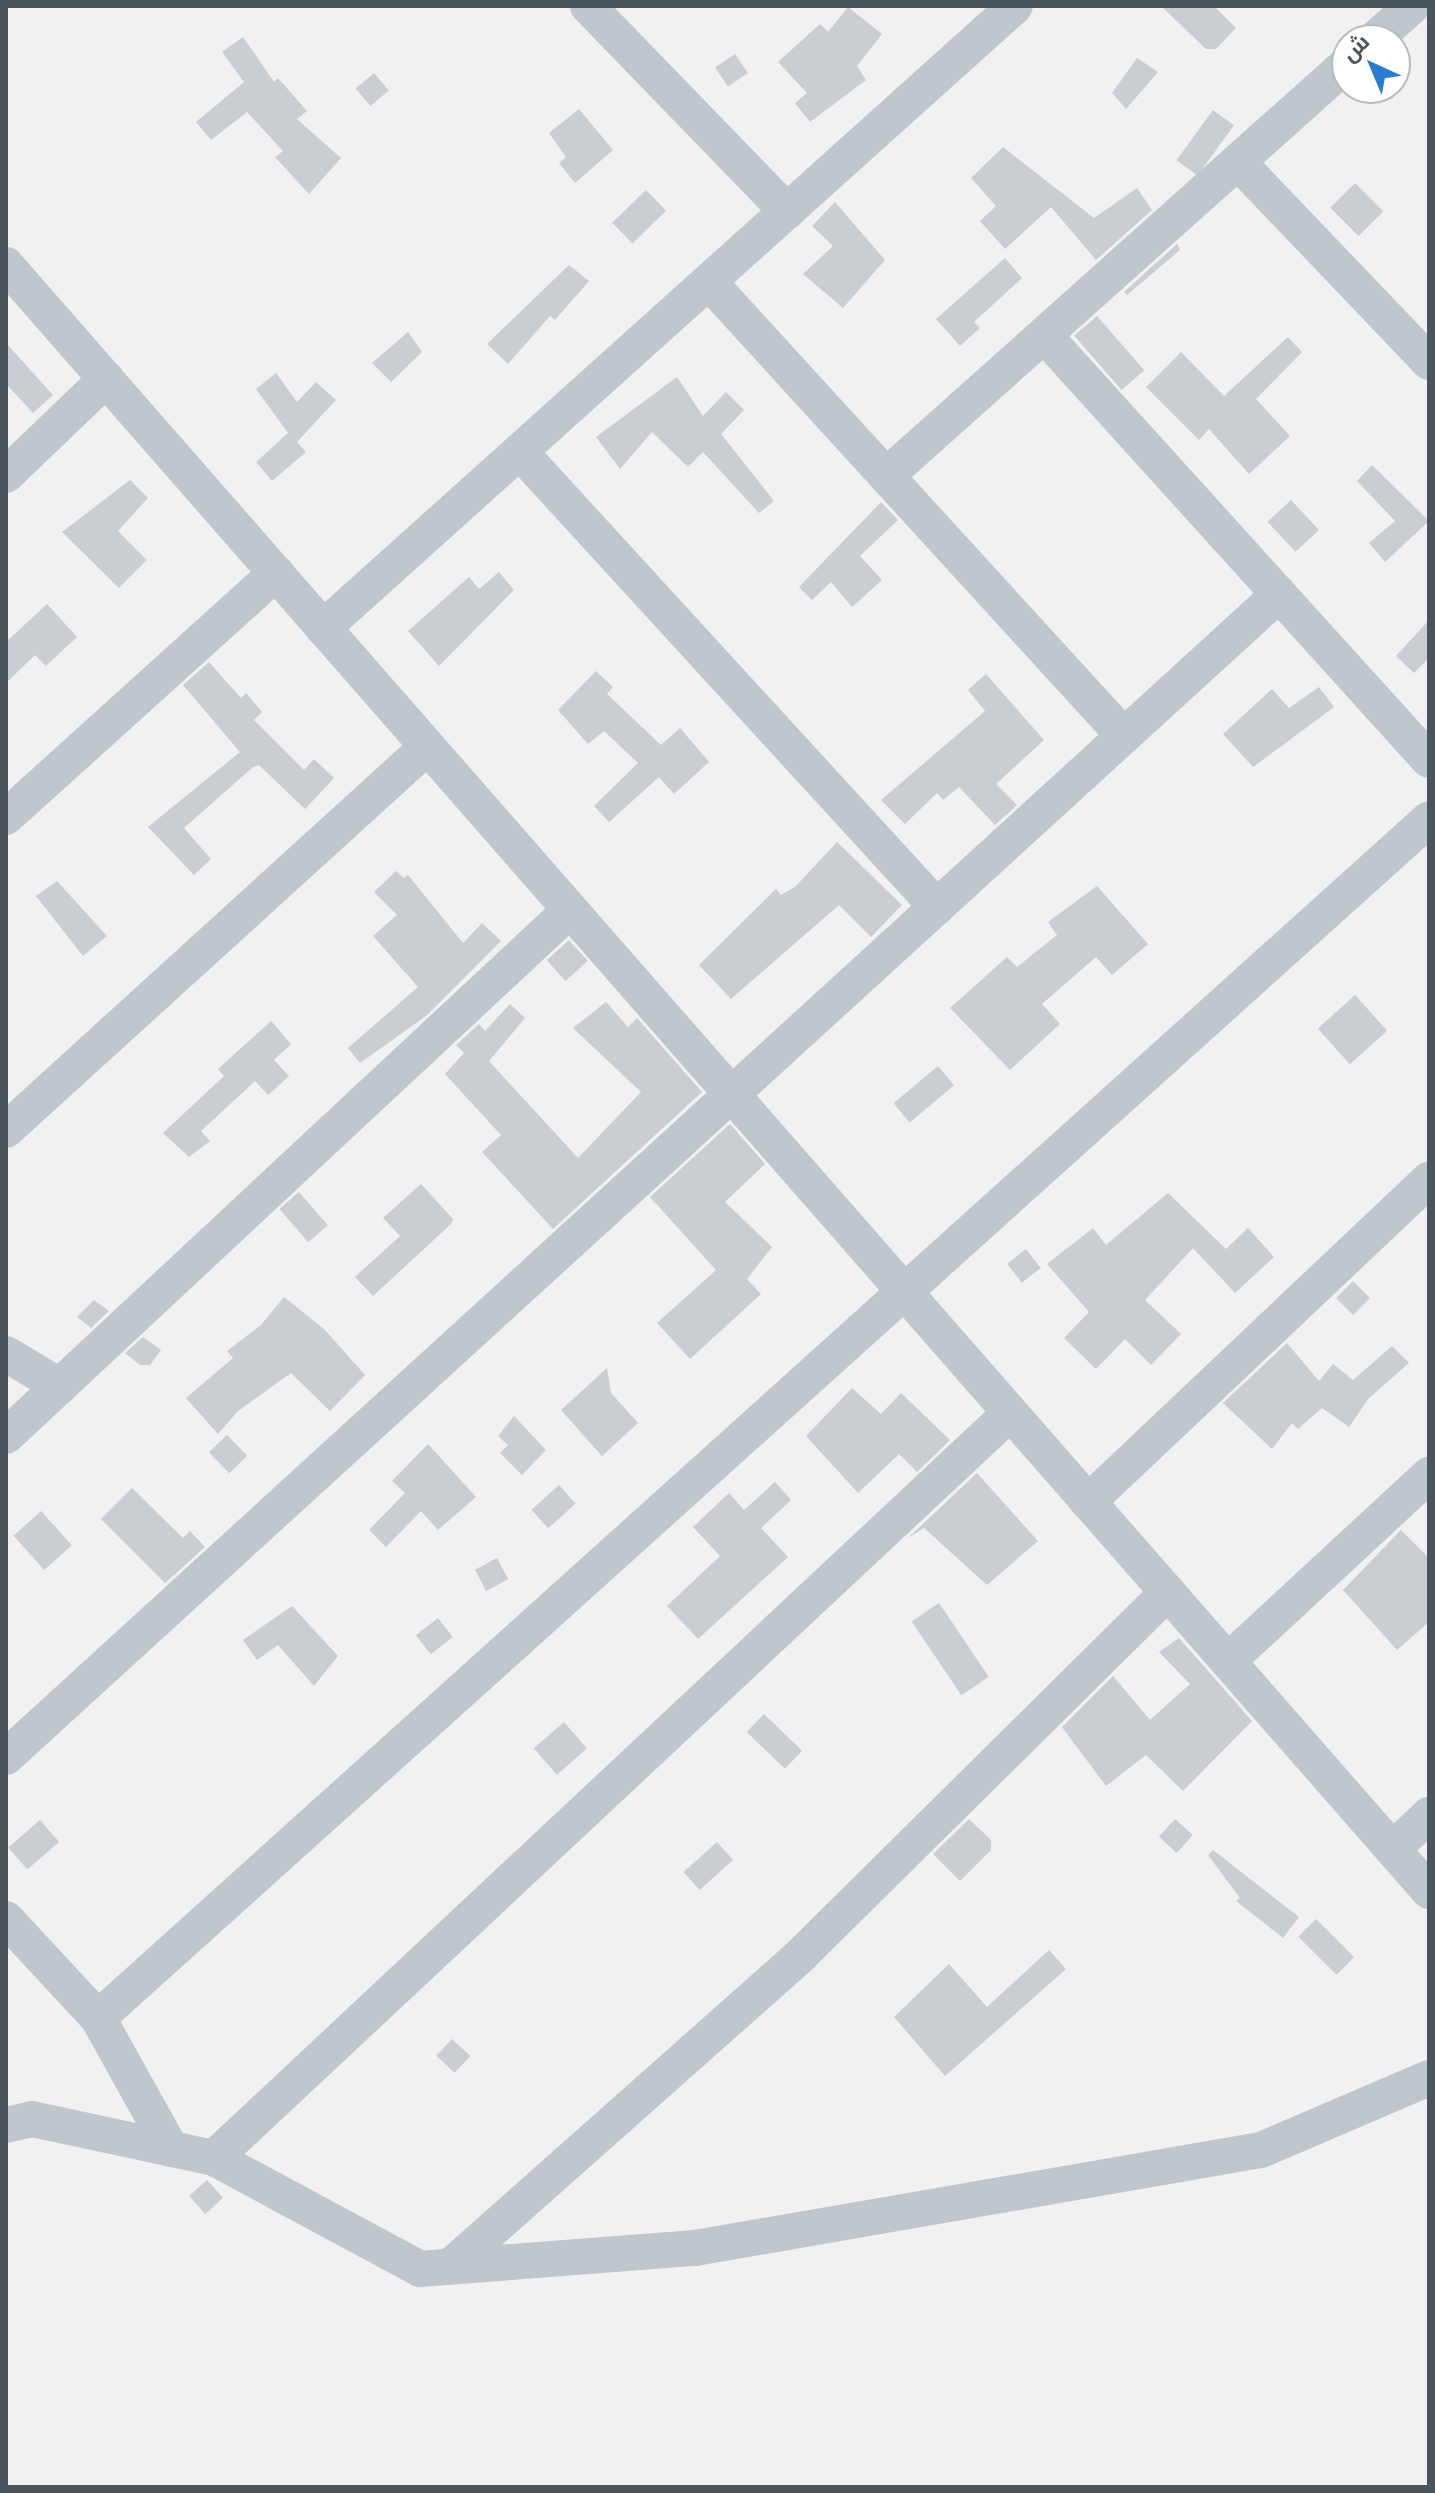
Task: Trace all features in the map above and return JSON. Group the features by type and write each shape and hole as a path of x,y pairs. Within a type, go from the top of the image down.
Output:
{"street":[{"path":"588,6 787,211"},
{"path":"323,628 1015,6"},
{"path":"1392,24 1413,6 1429,22"},
{"path":"886,476 1331,78"},
{"path":"1238,162 1429,362"},
{"path":"6,265 1429,1891"},
{"path":"709,282 1124,736"},
{"path":"1044,335 1429,760"},
{"path":"6,475 106,379"},
{"path":"520,452 937,907"},
{"path":"6,817 276,573"},
{"path":"6,1757 1279,594"},
{"path":"6,1130 427,747"},
{"path":"98,2018 1429,819"},
{"path":"6,1436 570,910"},
{"path":"1088,1502 1429,1180"},
{"path":"6,1354 60,1386"},
{"path":"214,2158 1010,1413"},
{"path":"1228,1661 1429,1475"},
{"path":"451,2266 801,1955 1168,1592"},
{"path":"1393,1849 1429,1815"},
{"path":"6,1919 98,2018 171,2149"},
{"path":"6,2125 32,2119 214,2158 420,2269 695,2248 1261,2150 1429,2078"}],"building":[{"path":"1161,6 1214,6 1236,28 1216,49 1206,49"},
{"path":"848,7 882,34 857,66 866,80 810,122 795,103 807,93 778,62 820,24 828,32"},
{"path":"243,37 274,82 278,78 307,111 297,119 341,158 309,194 275,157 283,151 247,112 211,140 196,122 244,82 222,52"},
{"path":"735,54 748,73 728,86 715,67"},
{"path":"1137,58 1158,72 1126,109 1112,93"},
{"path":"374,73 389,91 370,106 356,88"},
{"path":"579,109 613,150 575,183 559,163 566,157 549,133"},
{"path":"1213,110 1234,125 1198,175 1177,160"},
{"path":"1003,147 1094,218 1137,188 1152,210 1096,260 1051,207 1005,249 980,221 996,206 971,178"},
{"path":"1355,183 1383,211 1359,236 1330,208"},
{"path":"646,190 666,211 632,244 612,223"},
{"path":"835,202 885,260 843,308 803,274 833,246 812,226"},
{"path":"1177,244 1180,250 1127,295 1124,292"},
{"path":"1005,258 1022,278 974,322 980,328 960,346 936,319"},
{"path":"569,265 589,281 555,320 550,316 508,364 487,344"},
{"path":"1097,316 1144,370 1122,390 1074,336"},
{"path":"408,332 422,352 391,382 372,363"},
{"path":"1288,337 1302,352 1256,399 1290,436 1249,474 1209,429 1199,440 1146,387 1181,352 1224,396"},
{"path":"6,343 53,395 33,413 6,384"},
{"path":"276,373 297,402 316,382 336,400 297,442 306,452 272,481 256,462 288,433 256,389"},
{"path":"677,377 703,416 726,392 744,410 721,434 774,501 759,513 703,452 688,467 652,432 620,469 596,437"},
{"path":"1372,465 1429,521 1385,562 1369,543 1395,521 1357,481"},
{"path":"130,480 148,498 118,531 147,560 119,588 62,532"},
{"path":"1291,500 1319,530 1296,552 1268,522"},
{"path":"881,502 898,520 860,556 882,580 852,607 831,582 812,600 799,587"},
{"path":"499,572 514,590 439,666 408,631 469,577 479,589"},
{"path":"47,604 77,637 46,666 35,655 6,683 6,642"},
{"path":"1429,620 1429,658 1414,673 1396,656"},
{"path":"209,662 241,698 246,693 262,712 254,720 304,770 314,759 334,778 305,809 259,765 253,767 184,828 211,859 194,875 148,827 240,752 183,685"},
{"path":"596,671 613,687 607,694 661,745 680,728 709,762 674,794 659,777 609,822 594,806 638,763 604,731 588,744 558,710"},
{"path":"986,674 1044,740 996,784 1017,805 995,825 959,787 943,800 937,793 905,824 881,800 985,711 968,690"},
{"path":"1319,687 1334,707 1253,767 1223,734 1272,689 1289,708"},
{"path":"837,842 902,905 871,937 839,905 731,999 699,965 776,889 781,895 795,887"},
{"path":"396,871 404,878 408,875 463,943 482,923 501,941 426,1016 360,1063 348,1048 418,987 373,936 397,915 374,892"},
{"path":"57,881 107,936 83,956 36,896"},
{"path":"1097,886 1148,944 1112,975 1096,957 1042,1004 1060,1024 1010,1070 950,1008 1007,957 1017,967 1057,935 1048,922"},
{"path":"569,940 588,961 565,981 547,960"},
{"path":"1355,995 1387,1031 1350,1064 1318,1028"},
{"path":"606,1002 628,1027 637,1018 702,1092 553,1229 482,1152 501,1135 445,1074 464,1053 456,1045 479,1024 485,1031 510,1004 525,1018 489,1061 578,1158 641,1092 573,1028"},
{"path":"271,1021 291,1044 274,1060 289,1076 268,1095 255,1081 201,1131 210,1141 189,1157 163,1133 224,1076 218,1069"},
{"path":"938,1066 954,1085 910,1122 894,1103"},
{"path":"730,1124 765,1164 725,1202 772,1247 747,1279 761,1294 690,1359 657,1323 716,1270 650,1197"},
{"path":"421,1184 453,1219 451,1224 373,1296 355,1277 400,1236 383,1218"},
{"path":"299,1192 328,1225 308,1242 279,1209"},
{"path":"1168,1193 1226,1249 1248,1228 1274,1257 1235,1293 1193,1248 1145,1300 1181,1334 1151,1365 1125,1339 1096,1369 1064,1338 1089,1312 1047,1264 1093,1228 1106,1245"},
{"path":"1026,1249 1041,1268 1022,1283 1007,1264"},
{"path":"1353,1281 1370,1298 1353,1315 1336,1298"},
{"path":"284,1297 325,1330 365,1375 330,1411 291,1373 238,1411 218,1434 186,1398 233,1358 227,1351 261,1325"},
{"path":"94,1300 109,1311 91,1328 77,1317"},
{"path":"143,1337 161,1350 150,1365 140,1365 125,1353"},
{"path":"1287,1343 1319,1381 1333,1364 1353,1380 1392,1346 1409,1363 1369,1398 1349,1427 1322,1408 1298,1429 1292,1423 1272,1449 1223,1403"},
{"path":"607,1368 611,1393 638,1423 602,1456 561,1410"},
{"path":"852,1388 881,1414 901,1393 950,1440 917,1472 899,1454 858,1493 806,1436"},
{"path":"514,1416 546,1450 522,1475 500,1453 508,1445 498,1436"},
{"path":"227,1435 247,1456 229,1473 209,1452"},
{"path":"428,1444 476,1497 438,1530 421,1511 386,1547 369,1530 405,1493 392,1481"},
{"path":"977,1473 1038,1541 987,1585 924,1528 908,1538"},
{"path":"775,1482 791,1500 761,1528 788,1557 698,1639 667,1606 720,1556 693,1527 729,1493 744,1510"},
{"path":"559,1485 576,1504 548,1528 532,1510"},
{"path":"132,1488 183,1538 190,1531 205,1547 165,1583 101,1519"},
{"path":"41,1511 72,1545 44,1570 14,1536"},
{"path":"1401,1530 1429,1558 1429,1622 1397,1650 1343,1590"},
{"path":"497,1558 508,1579 486,1591 475,1570"},
{"path":"939,1603 989,1677 961,1695 912,1621"},
{"path":"292,1606 338,1656 314,1686 278,1645 257,1660 243,1640"},
{"path":"438,1618 453,1637 431,1654 416,1635"},
{"path":"1179,1638 1252,1721 1183,1791 1146,1755 1106,1786 1062,1727 1113,1676 1150,1720 1190,1684 1159,1652"},
{"path":"764,1714 802,1751 785,1769 747,1732"},
{"path":"564,1722 587,1748 557,1775 534,1748"},
{"path":"969,1819 991,1840 991,1850 960,1881 933,1854"},
{"path":"1175,1819 1193,1835 1177,1853 1159,1837"},
{"path":"40,1820 59,1842 27,1869 8,1848"},
{"path":"717,1842 733,1860 700,1890 684,1872"},
{"path":"1213,1850 1299,1917 1283,1938 1236,1901 1240,1898 1208,1855"},
{"path":"1316,1919 1354,1957 1337,1975 1298,1937"},
{"path":"1049,1950 1066,1969 945,2076 894,2017 949,1964 987,2007"},
{"path":"452,2039 470,2056 455,2073 436,2056"},
{"path":"207,2180 223,2198 205,2214 189,2196"}]}
